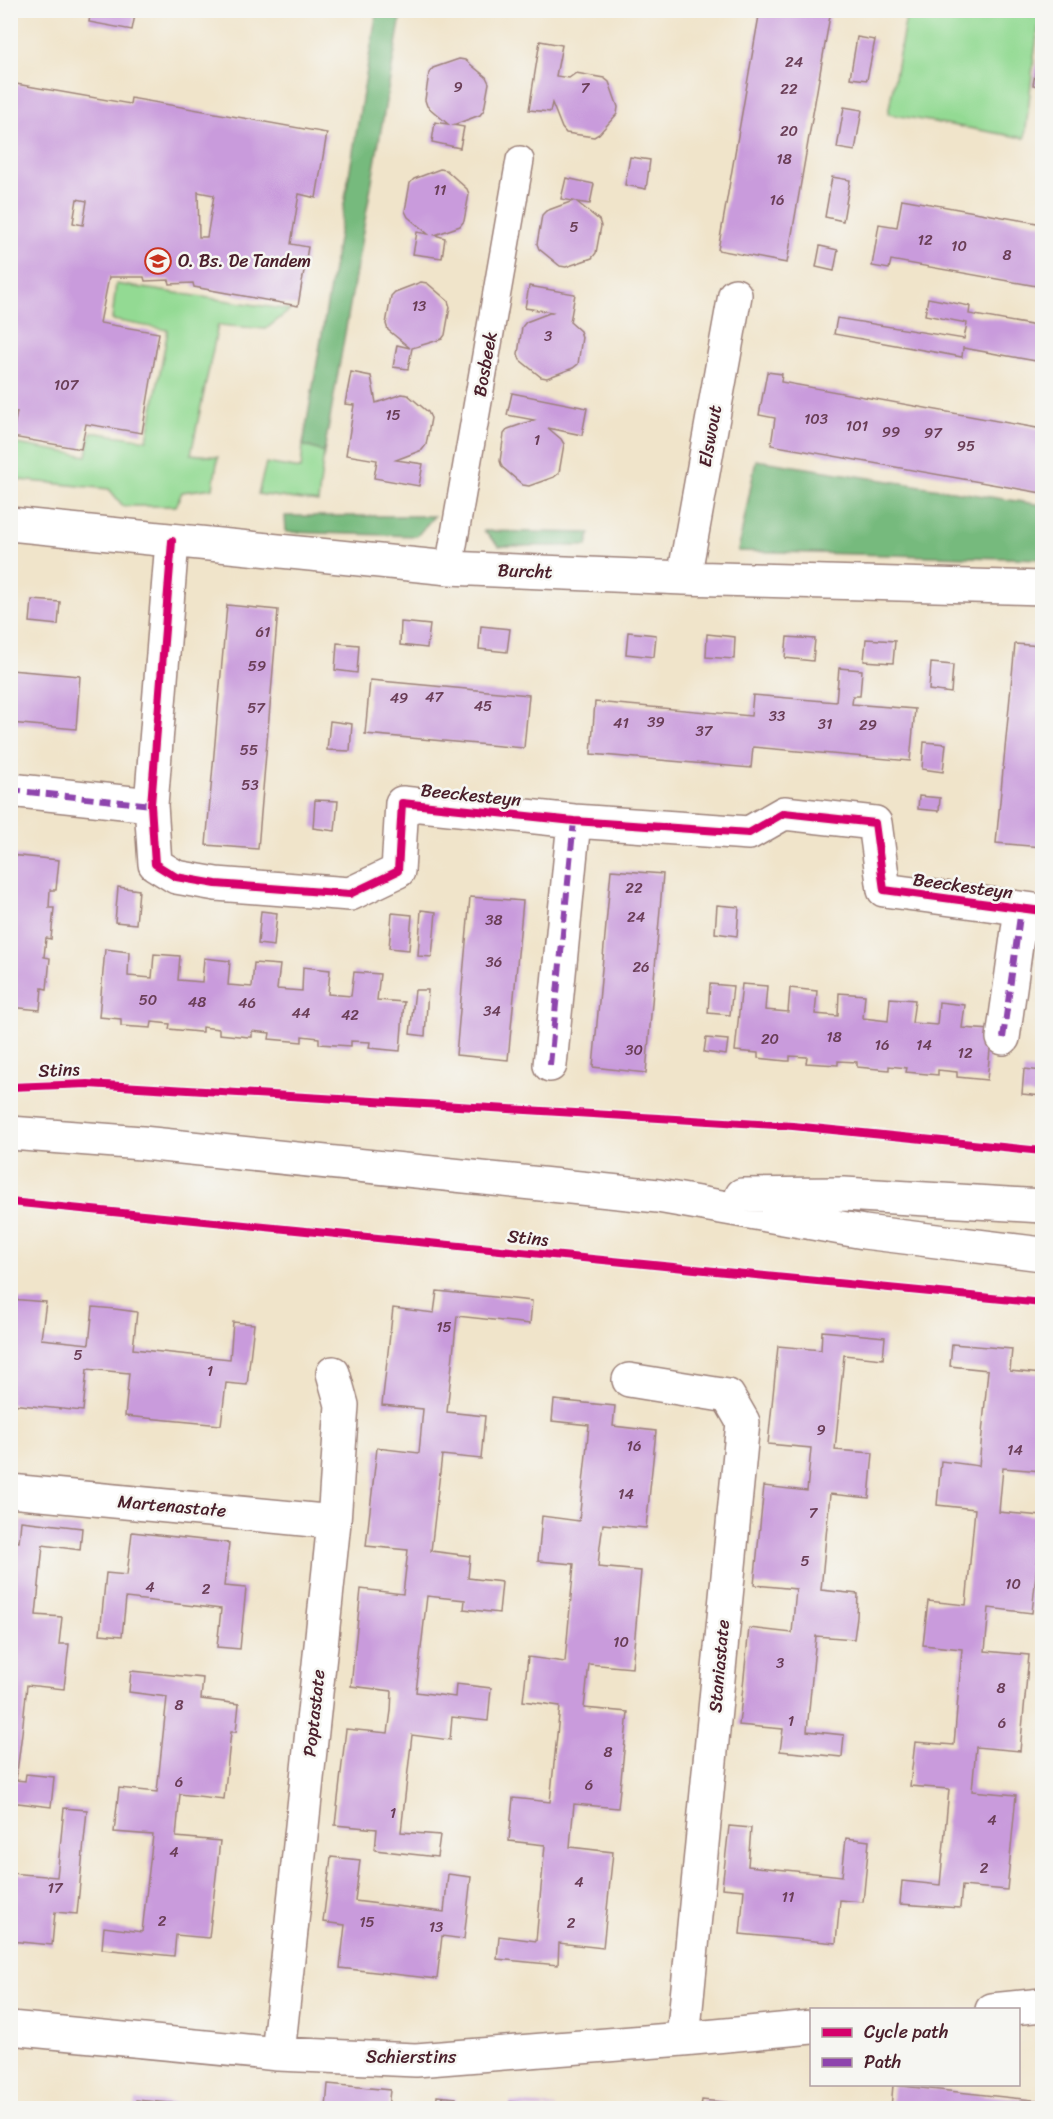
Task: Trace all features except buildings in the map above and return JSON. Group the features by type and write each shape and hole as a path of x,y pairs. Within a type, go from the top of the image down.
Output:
{"street":[{"name":"Elswout","path":"684,578 735,294"},
{"name":"Burcht","path":"10,524 449,568 684,578 1042,588"},
{"name":"Beeckesteyn","path":"172,542 151,805 155,864 176,877 216,884 350,894 398,871 402,803 574,821 749,833 784,813 875,823 884,890 1032,910 1004,1038"},
{"path":"10,790 151,805"},
{"path":"550,1065 574,821"},
{"path":"10,1133 142,1143 658,1196 864,1232 1042,1254"},
{"path":"658,1196 844,1194 1042,1206"},
{"name":"Poptastate","path":"278,2054 334,1522 342,1406 333,1373"},
{"name":"Staniastate","path":"629,1380 728,1396 743,1422 683,2039"},
{"name":"Martenastate","path":"10,1491 334,1522"},
{"path":"1012,2008 1042,2005"},
{"name":"Schierstins","path":"10,2028 278,2054 416,2060 810,2027"}],"lane":[{"name":"Bosbeek","path":"449,568 520,160"}],"green space":[{"path":"377,11 402,11 324,452 303,445"},
{"path":"907,11 1041,11 1025,138 888,114"},
{"path":"116,284 290,310 266,329 218,325 191,454 218,457 213,488 182,492 176,506 123,506 109,489 11,479 11,443 87,456 91,432 147,440 168,330 112,320"},
{"path":"303,445 324,452 318,502 258,494 266,463 301,469"},
{"path":"756,460 1042,505 1042,559 738,551"},
{"path":"285,516 434,516 417,536 286,532"},
{"path":"484,531 590,533 587,546 499,546"}],"marked path":[{"path":"10,790 151,805 152,810"},
{"path":"550,1065 574,821"},
{"path":"1003,1038 1021,909"}],"cycle path":[{"path":"172,541 151,805 155,864 176,877 216,884 350,894 398,871 402,803 574,821 749,833 784,813 875,823 884,890 1042,911"},
{"name":"Stins","path":"10,1087 88,1084 793,1126 1042,1151"},
{"name":"Stins","path":"10,1202 1042,1303"}],"place":[{"name":"O. Bs. De Tandem","path":"158,261"}]}
